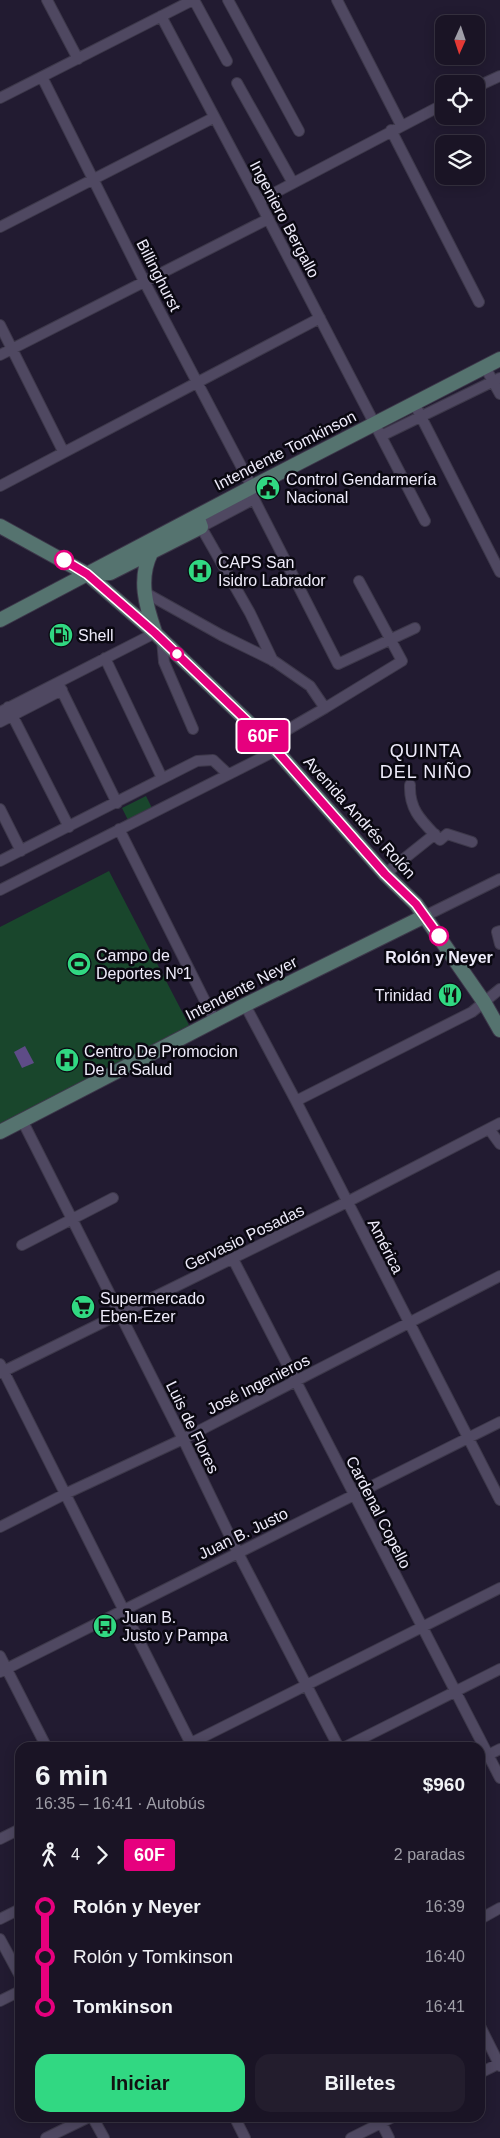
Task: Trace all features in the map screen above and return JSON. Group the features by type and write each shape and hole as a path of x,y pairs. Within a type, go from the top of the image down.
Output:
{"street":[{"path":"48,0 78,59"},
{"path":"0,98 161,16 181,3 194,0 227,61"},
{"path":"228,0 299,131"},
{"path":"337,0 480,302"},
{"name":"Ingeniero Bergallo","path":"161,16 213,118 259,200 376,423 425,521"},
{"path":"485,83 500,76"},
{"name":"Billinghurst","path":"42,77 144,281 198,382 338,664 390,639"},
{"path":"237,83 293,183"},
{"path":"259,200 435,108"},
{"path":"0,227 213,118"},
{"path":"0,355 268,219"},
{"path":"0,486 63,451 320,318"},
{"path":"0,326 63,451"},
{"name":"Intendente Tomkinson","path":"0,620 87,574 253,493 376,423 500,360"},
{"path":"485,367 497,380 500,394"},
{"path":"381,436 497,380"},
{"path":"414,403 500,572"},
{"path":"199,521 250,613 274,661"},
{"name":"Intendente Tomkinson","path":"87,574 110,573 151,553 199,521"},
{"name":"Avenida Andrés Rolón","path":"0,526 87,574 159,637 272,746 385,874 416,904 484,1002 500,1030"},
{"path":"151,553 145,564 144,592 147,608 159,637 164,662 193,729"},
{"path":"0,890 228,774 272,746 325,708 401,663 402,658 359,581"},
{"path":"144,592 221,635 274,661 310,686 325,708"},
{"path":"390,639 415,628"},
{"path":"0,722 7,712 60,687 105,658 159,637"},
{"path":"105,658 162,778"},
{"path":"60,687 116,803"},
{"path":"7,712 69,827"},
{"path":"0,861 197,761 216,761 228,774"},
{"path":"410,785 412,807 440,840 447,834 472,842"},
{"path":"0,809 21,851"},
{"path":"119,829 215,1021"},
{"path":"385,874 435,834"},
{"name":"Intendente Neyer","path":"0,1132 245,1005 499,881"},
{"path":"500,931 496,932 500,944"},
{"path":"296,1101 472,1012 500,989"},
{"name":"América","path":"245,1005 500,1500"},
{"name":"Luis de Flores","path":"22,1120 183,1439 238,1553 336,1742"},
{"name":"Gervasio Posadas","path":"1,1370 233,1260 500,1123"},
{"path":"489,1129 500,1144"},
{"path":"22,1246 113,1198"},
{"name":"Cardenal Copello","path":"233,1260 455,1691 477,1742"},
{"name":"José Ingenieros","path":"0,1527 65,1494 183,1439 500,1276"},
{"path":"1,1370 124,1610 186,1742"},
{"name":"Juan B. Justo","path":"3,1671 500,1422"},
{"path":"196,1742 500,1588"},
{"path":"0,1656 3,1671 44,1742"},
{"path":"355,1742 500,1669"},
{"path":"485,1756 500,1749"},
{"name":"Cardenal Copello","path":"485,1758 500,1778"},
{"path":"0,1839 15,1832"},
{"path":"485,1916 500,1908"},
{"path":"0,1919 15,1912"},
{"path":"0,1939 15,1967"},
{"path":"0,2001 15,1994"},
{"path":"485,2036 500,2064 485,2071"},
{"path":"46,2138 79,2122"},
{"path":"95,2122 104,2138"},
{"path":"237,2122 245,2138"},
{"path":"350,2138 377,2122"},
{"path":"381,2122 389,2138"}],"green space":[{"path":"146,796 152,808 128,820 122,808"},
{"name":"Campo de Deportes Nº1","path":"109,871 190,1027 0,1124 0,927"}],"shaded area":[{"path":"25,1046 34,1063 22,1068 14,1052"}],"bus line":[{"name":"60F","path":"64,560 87,574 155,633 268,741 385,874 416,904 439,936"}],"place":[{"name":"Control Gendarmería Nacional","path":"268,488"},
{"name":"CAPS San Isidro Labrador","path":"200,571"},
{"name":"Shell","path":"61,635"},
{"name":"Rolón y Neyer","path":"439,936"},
{"name":"Campo de Deportes Nº1","path":"79,964"},
{"name":"Trinidad","path":"450,995"},
{"name":"Centro De Promocion De La Salud","path":"67,1060"},
{"name":"Supermercado Eben-Ezer","path":"83,1307"},
{"name":"Juan B. Justo y Pampa","path":"105,1626"}],"district":[{"name":"QUINTA DEL NIÑO","path":"426,761"}]}
